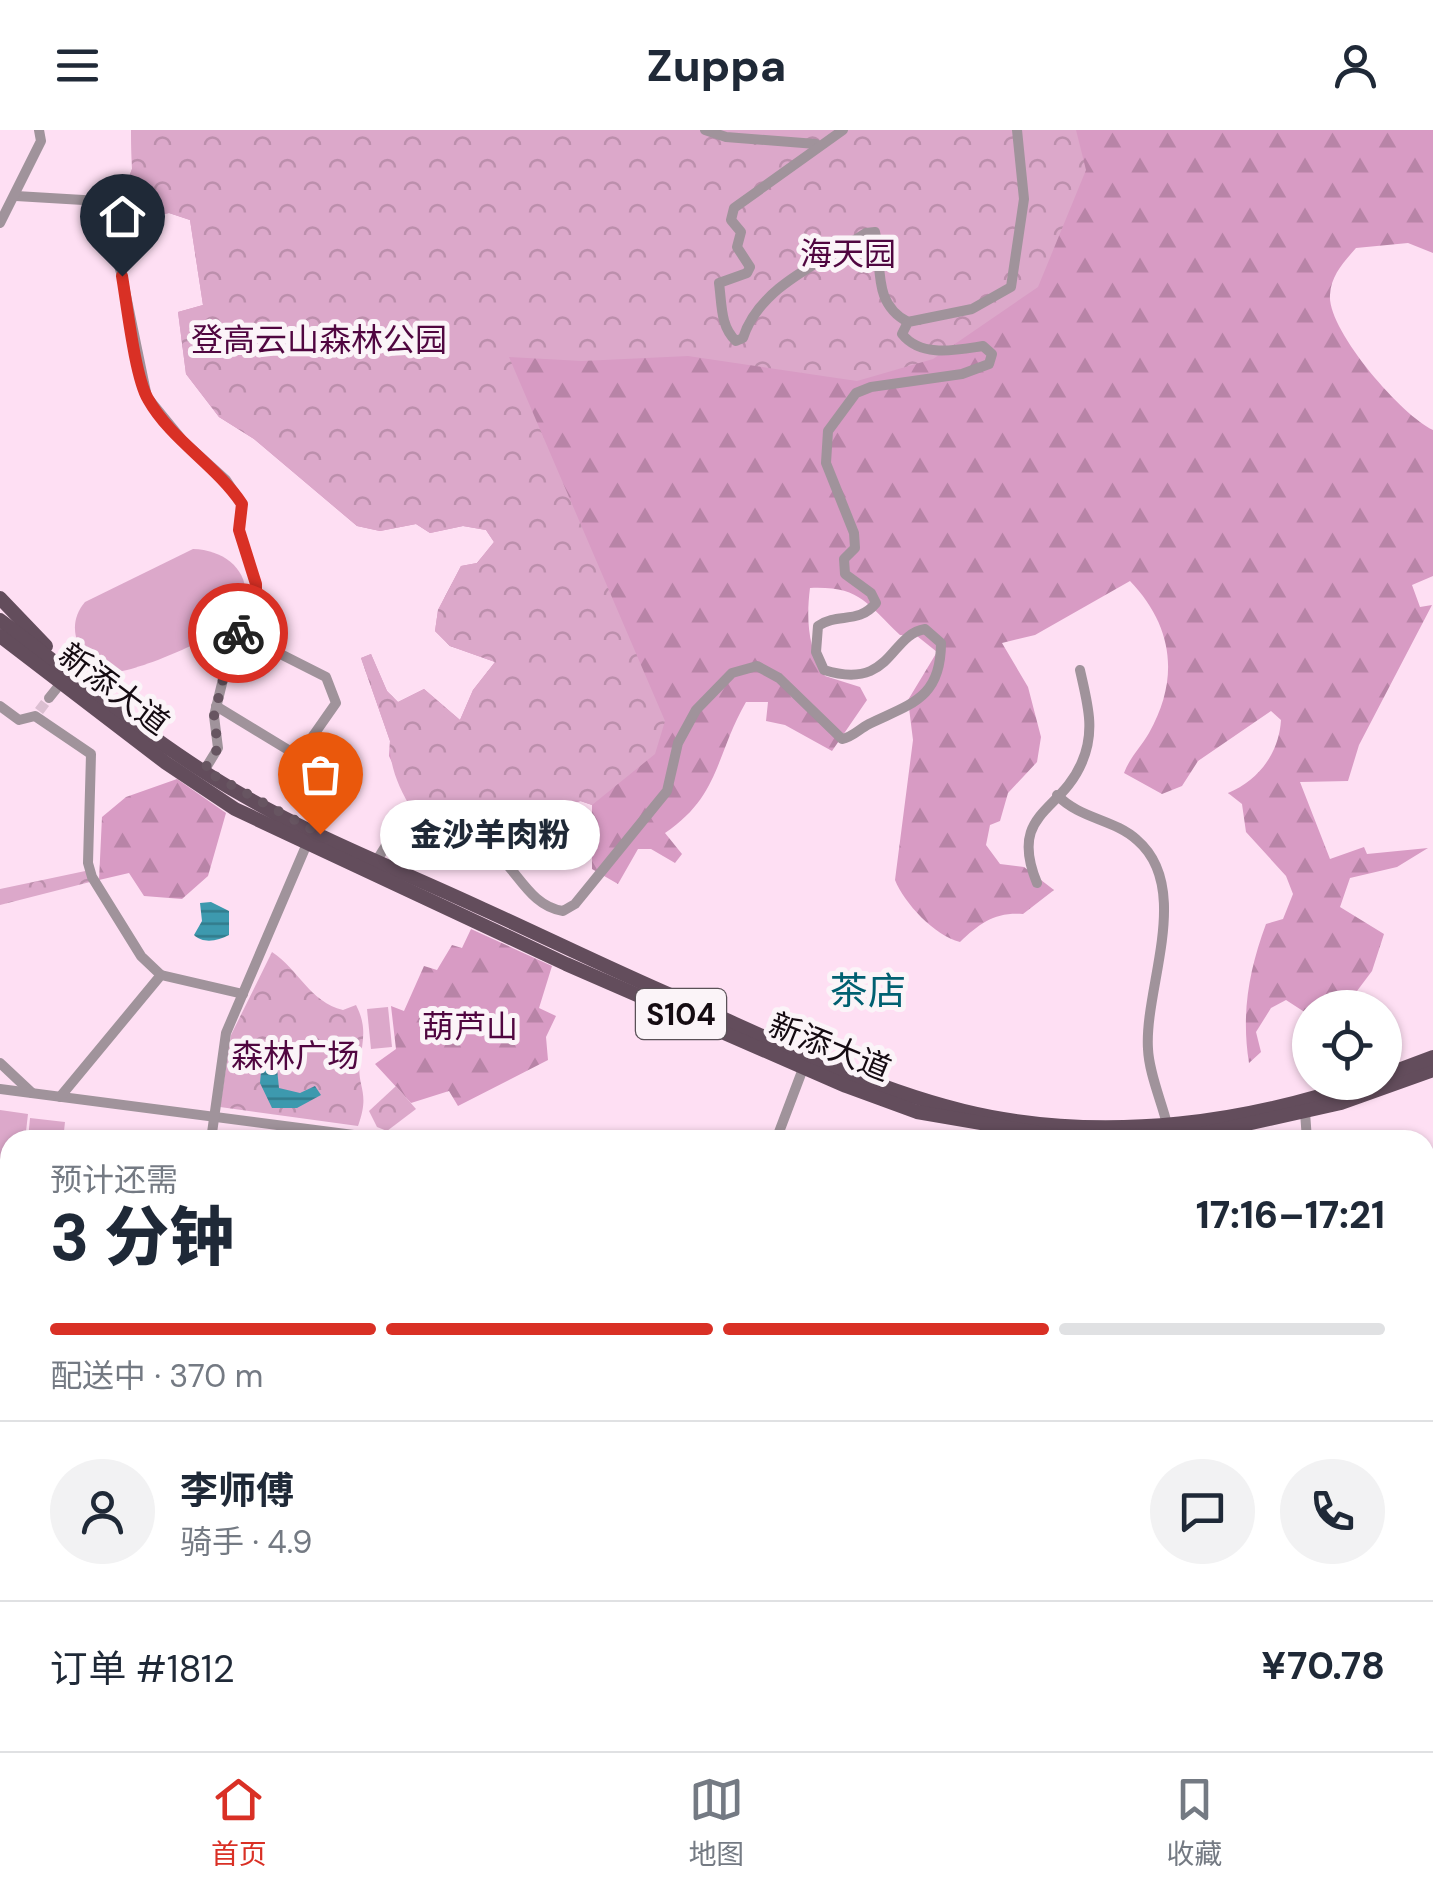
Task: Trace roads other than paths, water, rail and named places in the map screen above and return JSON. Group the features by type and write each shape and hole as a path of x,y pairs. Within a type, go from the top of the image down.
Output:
{"main road":[{"path":"0,598 67,680"},
{"name":"新添大道","path":"0,620 67,680 236,809 376,860 851,1073 1044,1130"},
{"name":"新添大道","path":"0,639 310,837 566,964 916,1112 1035,1130"},
{"path":"1402,1069 1433,1057"},
{"name":"新添大道","path":"1221,1130 1305,1112 1433,1070"},
{"name":"新添大道","path":"1103,1130 1270,1110 1303,1100"}],"street":[{"path":"0,223 41,141 39,130"},
{"path":"705,130 726,137 817,144"},
{"path":"843,130 817,144 734,208 732,220 742,232 737,247 750,267 746,273 720,284 729,334 736,340 743,338 748,322 773,292 866,233 876,232 876,267 885,298 897,316 908,322 972,309 1011,287 1024,199 1016,130"},
{"path":"16,196 100,201 122,276 146,398 226,480 242,504 239,530 256,584 256,622 226,643 228,659 216,706 218,748 204,770"},
{"path":"376,860 410,807 417,805 452,839 473,848 485,847 499,856 543,904 563,910 575,904 667,791 678,743 716,686 732,673 757,666 779,678 842,739 902,713 922,699 941,659 941,643 925,630 915,631 873,671 842,676 824,670 816,652 818,626 827,620 866,615 876,603 871,594 845,574 844,559 855,548 854,533 826,463 828,431 856,394 871,387 962,374 988,364 992,354 984,346 934,351 910,343 902,334 908,322"},
{"path":"216,706 290,751 308,743 336,703 326,677 238,632"},
{"path":"1037,884 1030,868 1031,823 1082,763 1092,720 1080,670"},
{"path":"49,698 67,680"},
{"path":"0,706 18,720 37,714 90,754 92,877 141,956 161,975 243,994"},
{"path":"1057,796 1071,810 1137,839 1152,860 1166,906 1148,1049 1167,1124"},
{"path":"212,1130 226,1033 310,837"},
{"path":"60,1097 161,975"},
{"path":"0,1063 33,1093"},
{"path":"780,1130 804,1066"},
{"path":"0,1089 303,1130"},
{"path":"1305,1112 1306,1130"}],"water":[{"path":"211,902 229,911 229,935 206,941 194,935 202,921 200,903"},
{"path":"276,1059 279,1088 300,1093 315,1086 321,1095 297,1108 272,1108 260,1083 262,1061"}],"tunnel":[{"path":"39,711 49,698"}],"place":[{"name":"金沙羊肉粉","path":"320,834"}],"district":[{"name":"茶店","path":"868,991"}],"park label":[{"name":"海天园","path":"848,254"},
{"name":"登高云山森林公园","path":"319,340"},
{"name":"葫芦山","path":"470,1027"},
{"name":"森林广场","path":"295,1056"}]}
